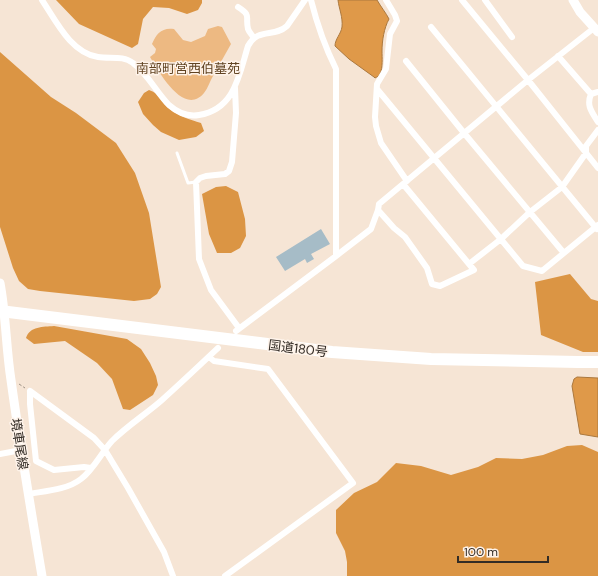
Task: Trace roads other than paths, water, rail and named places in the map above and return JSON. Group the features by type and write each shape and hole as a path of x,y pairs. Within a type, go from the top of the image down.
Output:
{"highway":[{"name":"国道180号","path":"2,311 332,352 431,359 598,362"}],"main road":[{"path":"572,0 580,12 596,30"},
{"name":"境車尾線","path":"0,283 2,311 21,450 42,576"}],"street":[{"path":"42,0 63,32 80,50 91,56 100,58 125,59 134,63 167,103 178,112 195,116 215,111 227,101 235,88 248,46 254,38 258,35 284,29 305,0"},
{"path":"311,0 316,21 336,69 336,256"},
{"path":"378,210 394,228 405,237 427,268 432,284 440,286 474,270 405,182 379,138 375,117 377,89 379,81 386,69 390,34 397,21 386,0"},
{"path":"462,0 598,168"},
{"path":"485,0 512,38"},
{"path":"238,7 247,15 248,29 254,38"},
{"path":"377,89 523,266 542,270 597,227 562,187 430,27"},
{"path":"235,88 236,113 232,162 229,171 225,174 206,176 200,178 196,182 199,258 211,290 238,329 371,229 379,204 528,80 558,56 596,30"},
{"path":"558,56 591,94"},
{"path":"406,61 464,133 564,252"},
{"path":"598,92 591,94 588,100 589,107 598,122"},
{"path":"469,264 562,187 586,152 586,146 598,130"},
{"path":"28,494 70,486 81,479 113,441 163,399 218,348"},
{"path":"209,357 214,361 268,369 353,483 225,576"},
{"path":"91,468 84,467 54,470 36,461 30,391 94,438 104,450 128,488 164,552 173,576"},
{"path":"0,454 21,450"}],"lane":[{"path":"178,153 188,183 196,182"}],"park label":[{"name":"南部町営西伯墓苑","path":"188,68"}]}
